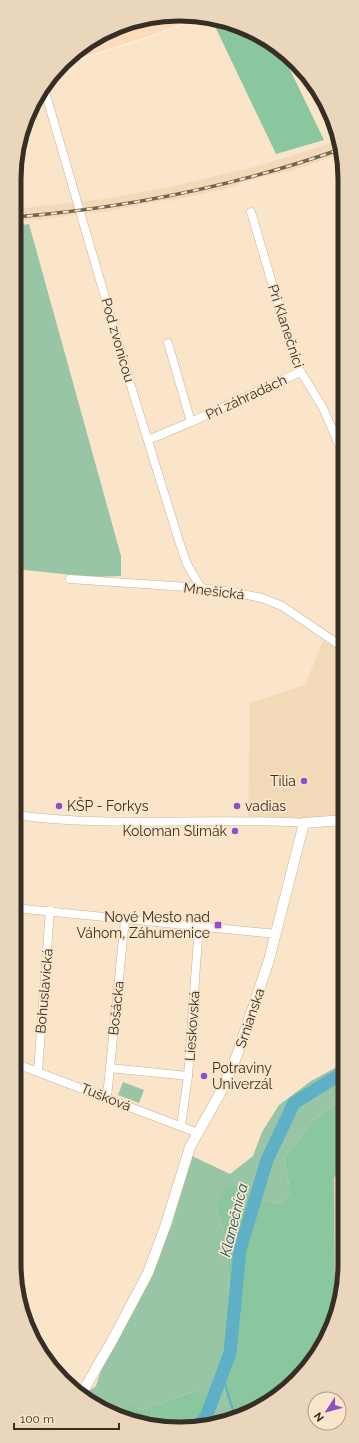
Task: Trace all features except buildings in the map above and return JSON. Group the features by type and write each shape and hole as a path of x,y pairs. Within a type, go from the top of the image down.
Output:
{"main road":[{"path":"90,49 173,21"}],"street":[{"name":"Pod zvonicou","path":"46,94 179,541 187,564 202,588"},
{"name":"Pri Klanečnici","path":"251,212 296,364 323,408 338,442"},
{"name":"Pri záhradách","path":"168,342 191,422"},
{"name":"Pri záhradách","path":"148,440 300,372"},
{"name":"Mnešická","path":"70,579 202,588 240,593 262,598 282,606 338,644"},
{"path":"21,816 46,819 203,820 304,823 338,820"},
{"name":"Srnianska","path":"84,1390 148,1273 166,1227 187,1156 223,1088 235,1060 249,1023 276,934 304,823"},
{"path":"21,908 50,910 276,934"},
{"name":"Bohuslavická","path":"38,1071 50,910"},
{"name":"Bošácka","path":"107,1097 125,919"},
{"name":"Lieskovská","path":"181,1126 188,1076 199,925"},
{"name":"Tušková","path":"21,1065 198,1133"},
{"path":"110,1068 188,1076"}],"shaded area":[{"path":"334,142 336,155 301,168 240,183 237,186 170,201 166,200 105,212 91,212 40,220 21,220 21,208 104,199 170,187 262,165"},
{"path":"323,641 338,649 338,817 304,820 248,817 250,703 305,685"},
{"path":"338,1173 338,1274 331,1312 335,1286 334,1178"}],"green space":[{"path":"214,25 250,37 286,62 324,140 276,154"},
{"path":"29,224 121,556 121,576 92,577 21,570 21,225"},
{"path":"338,1066 338,1102 311,1122 291,1150 284,1156 290,1192 282,1204 264,1201 237,1186 216,1208 227,1242 230,1322 222,1365 225,1400 230,1414 209,1419 216,1402 195,1391 142,1410 138,1408 128,1414 109,1406 91,1395 88,1392 96,1386 102,1367 172,1224 192,1156 230,1174 253,1156 262,1132 279,1105 311,1081"},
{"path":"123,1082 144,1090 139,1103 118,1095"},
{"path":"338,1102 338,1173 334,1178 335,1286 331,1312 317,1343 292,1376 259,1401 230,1414 225,1400 222,1365 230,1322 227,1242 216,1208 225,1188 237,1186 264,1201 282,1204 290,1192 284,1156 291,1150 311,1122"},
{"path":"195,1391 208,1396 216,1402 209,1419 200,1421 159,1421 127,1413 130,1405 142,1410"}],"waterway":[{"name":"Klanečnica","path":"202,1420 206,1417 230,1353 240,1250 267,1160 294,1103 338,1076"},
{"path":"222,1375 234,1412"}],"railway":[{"path":"21,216 98,208 180,194 261,174 335,151"}],"place":[{"name":"Tilia","path":"304,781"},
{"name":"KŠP - Forkys","path":"59,806"},
{"name":"vadias","path":"237,806"},
{"name":"Koloman Slimák","path":"235,831"},
{"name":"Nové Mesto nad Váhom, Záhumenice","path":"218,925"},
{"name":"Potraviny Univerzál","path":"204,1076"}]}
